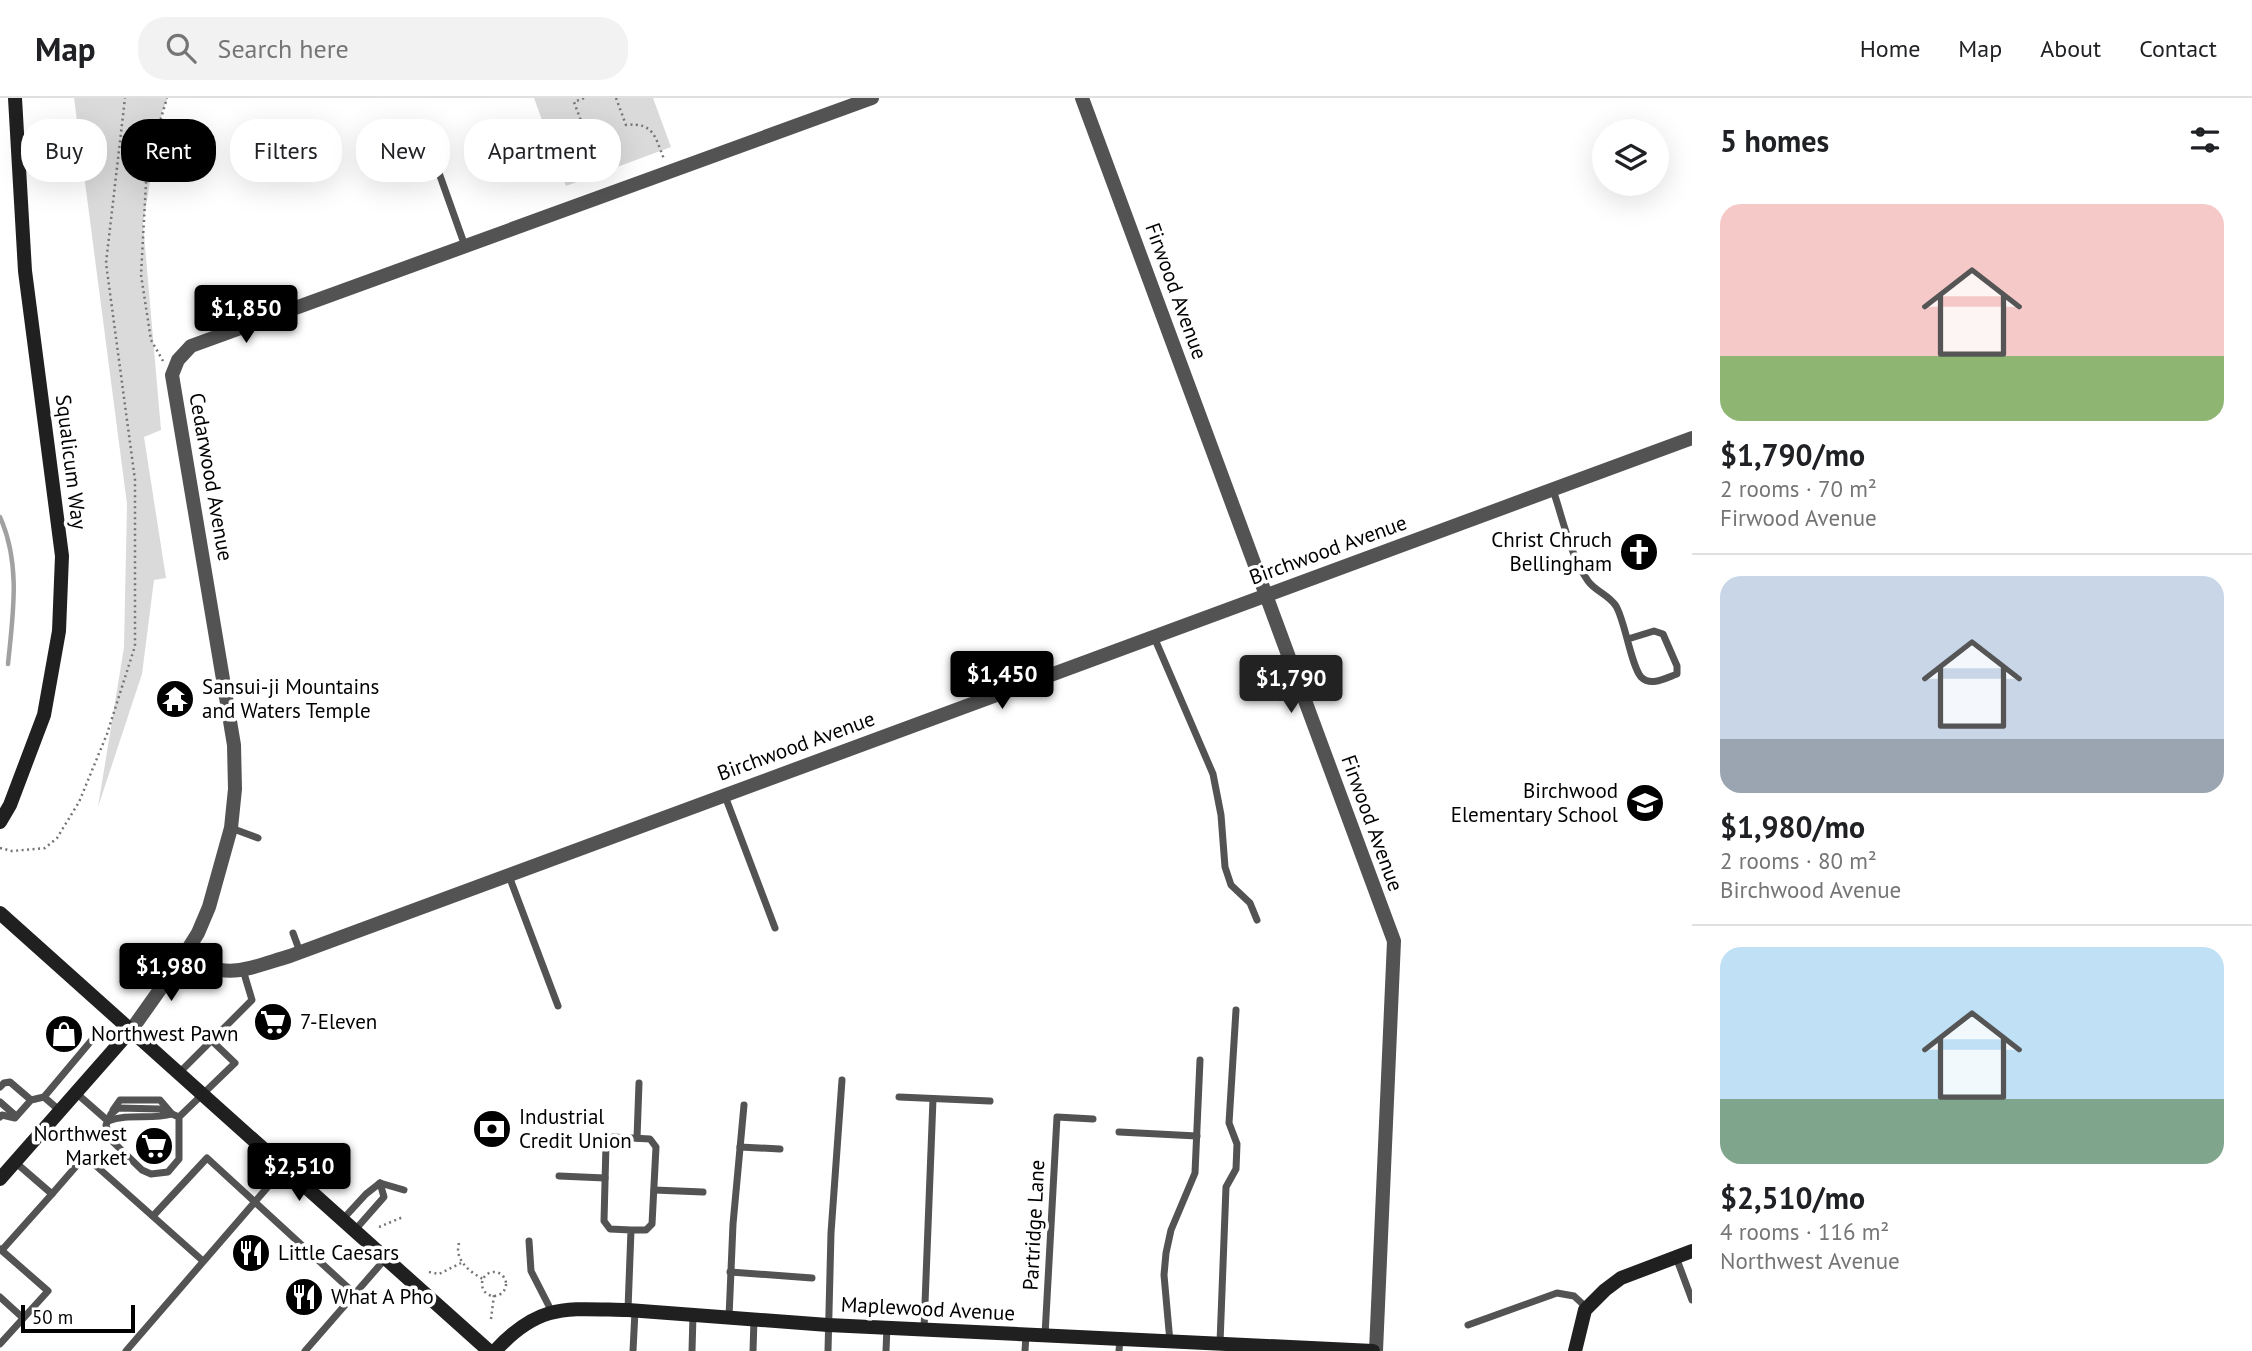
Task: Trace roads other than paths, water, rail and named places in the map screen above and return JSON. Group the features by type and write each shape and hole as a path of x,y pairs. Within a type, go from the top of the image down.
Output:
{"street":[{"name":"Squalicum Way","path":"0,822 10,805 44,715 59,631 62,556 25,271 15,98"},
{"name":"Cedarwood Avenue","path":"183,957 198,933 209,907 232,828 235,789 234,746 172,375 178,360 191,346 872,98"},
{"name":"Firwood Avenue","path":"1082,98 1394,941 1375,1351"},
{"name":"Birchwood Avenue","path":"183,957 206,969 226,972 243,970 300,952 1692,438"},
{"path":"0,913 489,1351"},
{"path":"0,1179 132,1029 183,957"},
{"path":"1575,1351 1585,1310 1621,1278 1692,1251"},
{"name":"Maplewood Avenue","path":"495,1351 521,1326 552,1312 632,1310 828,1325 1045,1336 1120,1345 1170,1342 1252,1348 1375,1351"}],"lane":[{"path":"442,182 465,246"},
{"path":"1553,489 1574,553 1588,582 1616,605 1641,676 1649,682 1676,674 1677,666 1662,634 1654,631 1628,639"},
{"path":"1154,636 1213,774 1221,814 1225,867 1231,885 1250,903 1257,920"},
{"path":"725,795 775,928"},
{"path":"232,828 258,838"},
{"path":"509,875 558,1006"},
{"path":"293,933 300,952"},
{"path":"180,1072 252,1000 243,970"},
{"path":"1220,1344 1226,1187 1236,1169 1237,1144 1228,1123 1236,1010"},
{"path":"75,1092 109,1117 176,1116 204,1094 234,1063 211,1040"},
{"path":"16,1116 31,1100 44,1097 91,1041"},
{"path":"1170,1342 1164,1275 1166,1252 1171,1230 1195,1173 1200,1060"},
{"path":"828,1351 831,1233 842,1080"},
{"path":"0,1087 10,1082 31,1100"},
{"path":"637,1138 639,1083"},
{"path":"44,1097 59,1110"},
{"path":"899,1097 990,1101"},
{"path":"924,1330 933,1099"},
{"path":"120,1100 160,1100 176,1116 179,1158 168,1172 161,1174 142,1170 110,1139 106,1125 120,1100"},
{"path":"0,1102 16,1116"},
{"path":"729,1318 730,1272 744,1105"},
{"path":"0,1117 16,1116"},
{"name":"Partridge Lane","path":"1045,1336 1058,1117 1093,1119"},
{"path":"1119,1132 1197,1136"},
{"path":"613,1137 637,1138 650,1139 656,1147 652,1224 646,1230 610,1229 604,1221 606,1144 613,1137"},
{"path":"740,1147 780,1149"},
{"path":"0,1344 48,1291 1,1250 85,1156 203,1261"},
{"path":"153,1216 207,1158 355,1294"},
{"path":"15,1162 52,1194"},
{"path":"126,1351 285,1167"},
{"path":"559,1176 606,1178"},
{"path":"343,1219 380,1183"},
{"path":"380,1183 404,1190"},
{"path":"355,1230 384,1197 380,1183"},
{"path":"654,1190 703,1192"},
{"path":"631,1230 634,1351"},
{"path":"529,1241 531,1270 552,1312"},
{"path":"1676,1257 1692,1300"},
{"path":"305,1351 386,1258"},
{"path":"730,1272 812,1278"},
{"path":"1468,1325 1557,1293 1574,1296 1587,1308"},
{"path":"0,1297 23,1318"},
{"path":"692,1351 694,1315"},
{"path":"753,1351 754,1319"},
{"path":"886,1351 887,1327"},
{"path":"1026,1335 1026,1351"}],"waterway":[{"path":"0,517 11,553 14,589 8,664"}],"place":[{"name":"Christ Chruch Bellingham","path":"1639,552"},
{"name":"Sansui-ji Mountains and Waters Temple","path":"175,699"},
{"name":"Birchwood Elementary School","path":"1645,803"},
{"name":"7-Eleven","path":"273,1022"},
{"name":"Northwest Pawn","path":"64,1034"},
{"name":"Industrial Credit Union","path":"492,1129"},
{"name":"Northwest Market","path":"154,1146"},
{"name":"Little Caesars","path":"251,1253"},
{"name":"What A Pho","path":"304,1297"}]}
